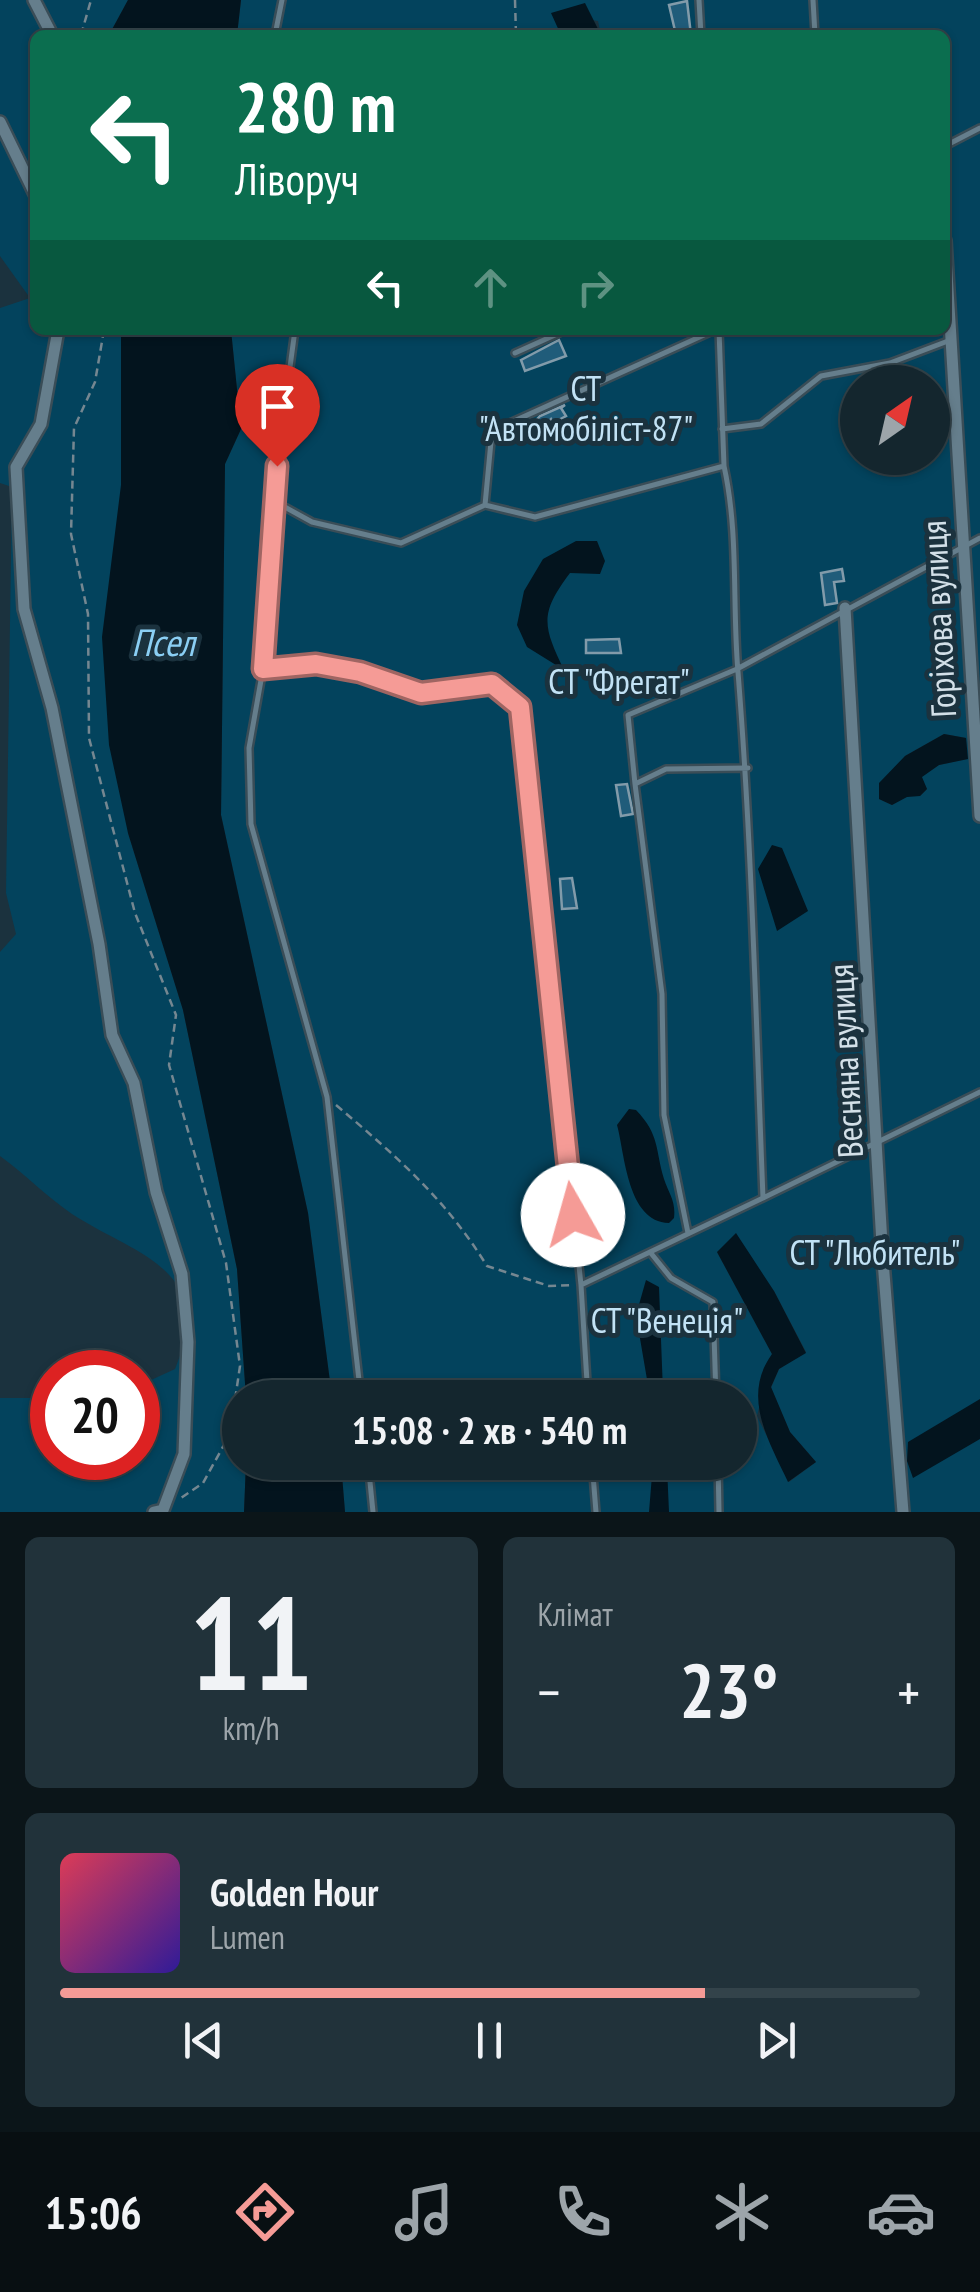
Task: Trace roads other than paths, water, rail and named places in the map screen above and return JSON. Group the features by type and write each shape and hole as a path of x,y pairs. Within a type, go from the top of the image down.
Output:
{"street":[{"path":"34,0 49,30"},
{"path":"0,122 30,184"},
{"path":"57,335 41,424 16,467 24,609 52,708 99,944 112,1036 134,1083 156,1192 182,1274 188,1342 184,1454 158,1511"},
{"name":"Горіхова вулиця","path":"950,335 980,816"},
{"name":"Весняна вулиця","path":"845,608 883,1261 904,1512"}],"lane":[{"path":"276,30 282,0"},
{"path":"699,0 700,30"},
{"path":"813,0 815,30"},
{"path":"950,143 980,128"},
{"path":"294,335 272,500 263,669 249,748 251,824 327,1098 359,1380"},
{"path":"514,353 555,335"},
{"path":"485,505 492,431 706,335"},
{"path":"717,335 724,466 732,502 737,669 748,768 762,1198"},
{"path":"722,429 761,424 821,376 890,363 950,340"},
{"path":"272,500 312,522 401,543 485,505 535,517 724,466"},
{"path":"688,1233 664,1115 662,994 628,715 737,669 980,538"},
{"path":"263,669 316,664 360,672 421,693 492,684 520,707 581,1285 587,1380"},
{"path":"635,784 666,769 748,768"},
{"path":"581,1285 980,1092"},
{"path":"650,1252 671,1278 713,1302 715,1380"},
{"path":"370,1480 373,1512"},
{"path":"593,1480 596,1512"},
{"path":"718,1480 719,1512"}],"water":[{"path":"128,0 241,0 238,30 112,30"},
{"path":"585,3 598,30 559,30 551,13"},
{"name":"Псел","path":"121,335 232,335 241,429 225,464 221,815 308,1213 330,1380 245,1380 237,1269 183,1010 128,833 109,745 102,637 121,485"},
{"path":"576,541 597,541 605,561 600,574 570,573 553,599 548,631 564,670 527,647 517,625 524,591 543,559"},
{"path":"944,734 966,738 968,759 939,765 922,777 927,789 920,796 907,797 892,805 879,799 879,783 905,756"},
{"path":"772,845 782,848 808,911 777,931 758,869"},
{"path":"629,1109 636,1110 653,1135 674,1207 674,1218 669,1223 655,1220 644,1211 630,1185 617,1125"},
{"path":"736,1233 774,1291 806,1353 779,1369 771,1387 790,1432 816,1462 788,1482 766,1435 758,1403 763,1370 772,1354 717,1252"},
{"path":"646,1280 659,1287 663,1380 647,1380 636,1315"},
{"path":"980,1399 980,1439 913,1478 907,1461 908,1442"},
{"path":"245,1480 342,1480 345,1512 244,1512"},
{"path":"652,1480 668,1480 669,1512 649,1512"}],"park label":[{"name":"СТ \"Автомобiлiст-87\"","path":"586,409"},
{"name":"СТ \"Фрегат\"","path":"619,682"},
{"name":"СТ \"Любитель\"","path":"875,1253"},
{"name":"СТ \"Венеція\"","path":"667,1321"}]}
